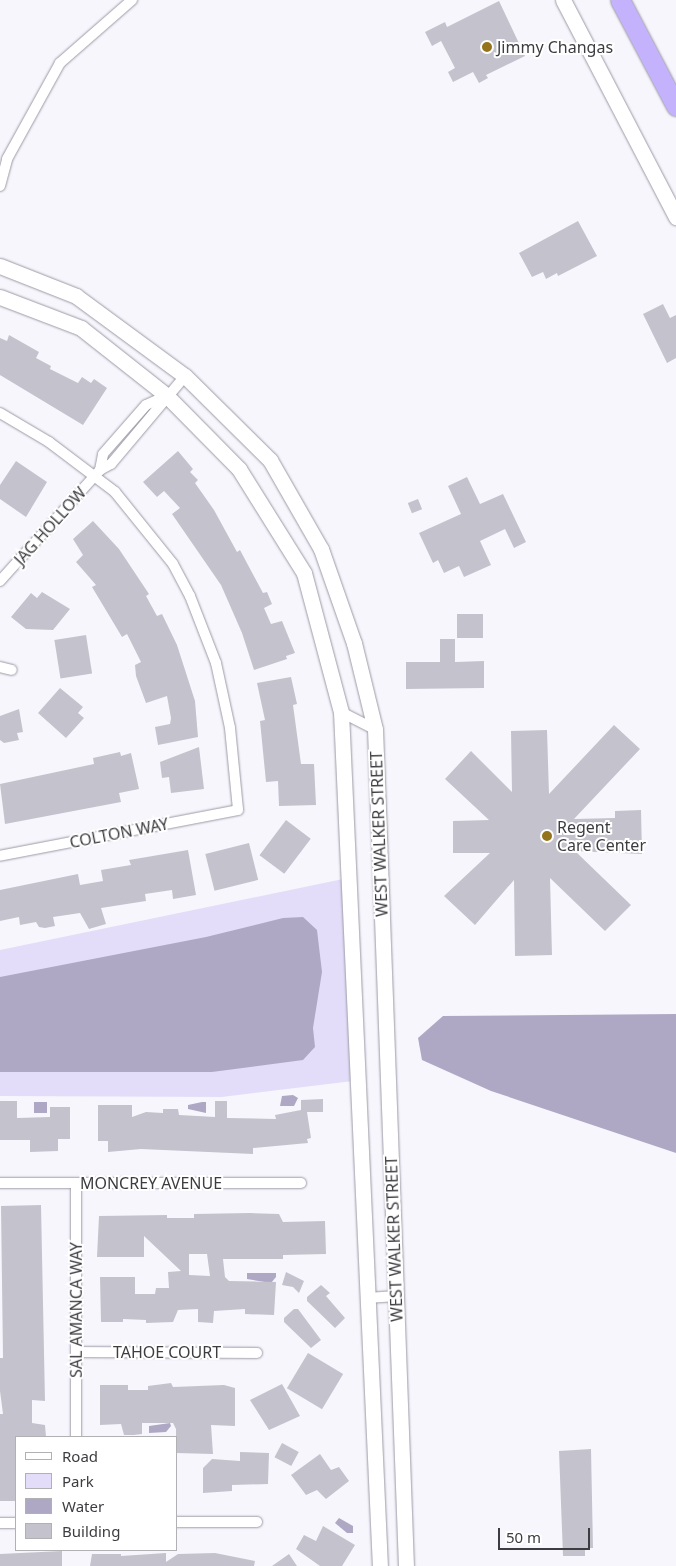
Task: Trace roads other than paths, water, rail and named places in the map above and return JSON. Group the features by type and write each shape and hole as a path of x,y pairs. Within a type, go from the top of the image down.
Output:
{"highway":[{"path":"620,0 676,106"}],"street":[{"path":"0,186 7,159 60,63 132,0"},
{"path":"562,0 676,217"},
{"name":"WEST WALKER STREET","path":"0,266 76,296 185,376 270,460 321,549 354,643 375,729 406,1566"},
{"name":"WEST WALKER STREET","path":"0,298 81,328 167,396 239,469 304,573 341,712 380,1566"},
{"name":"JAG HOLLOW","path":"0,581 97,473 111,464 185,376"},
{"path":"0,413 97,473"},
{"name":"COLTON WAY","path":"0,856 238,810 228,713 211,646 190,596 142,523 97,473"},
{"path":"0,667 12,670"},
{"path":"341,712 375,729"},
{"name":"MONCREY AVENUE","path":"0,1183 301,1183"},
{"name":"SAL AMANCA WAY","path":"76,1183 76,1436"},
{"path":"368,1298 396,1296"},
{"name":"TAHOE COURT","path":"76,1352 257,1353"},
{"path":"178,1522 257,1522"},
{"path":"0,1523 15,1523"}],"water":[{"path":"303,917 317,930 322,972 313,1028 315,1047 303,1060 212,1072 0,1072 0,977 206,937 283,918"},
{"path":"676,1014 676,1153 491,1091 422,1060 418,1038 443,1016"},
{"path":"293,1095 298,1098 294,1106 280,1106 282,1096"},
{"path":"34,1102 47,1102 47,1113 34,1113"},
{"path":"206,1102 206,1113 188,1109 188,1105"},
{"path":"247,1273 276,1273 276,1277 271,1283 247,1279"},
{"path":"170,1423 171,1426 166,1432 149,1433 149,1426"},
{"path":"339,1518 353,1526 353,1533 347,1533 335,1523"}],"place":[{"name":"Jimmy Changas","path":"487,47"},
{"name":"Regent Care Center","path":"547,836"}]}
